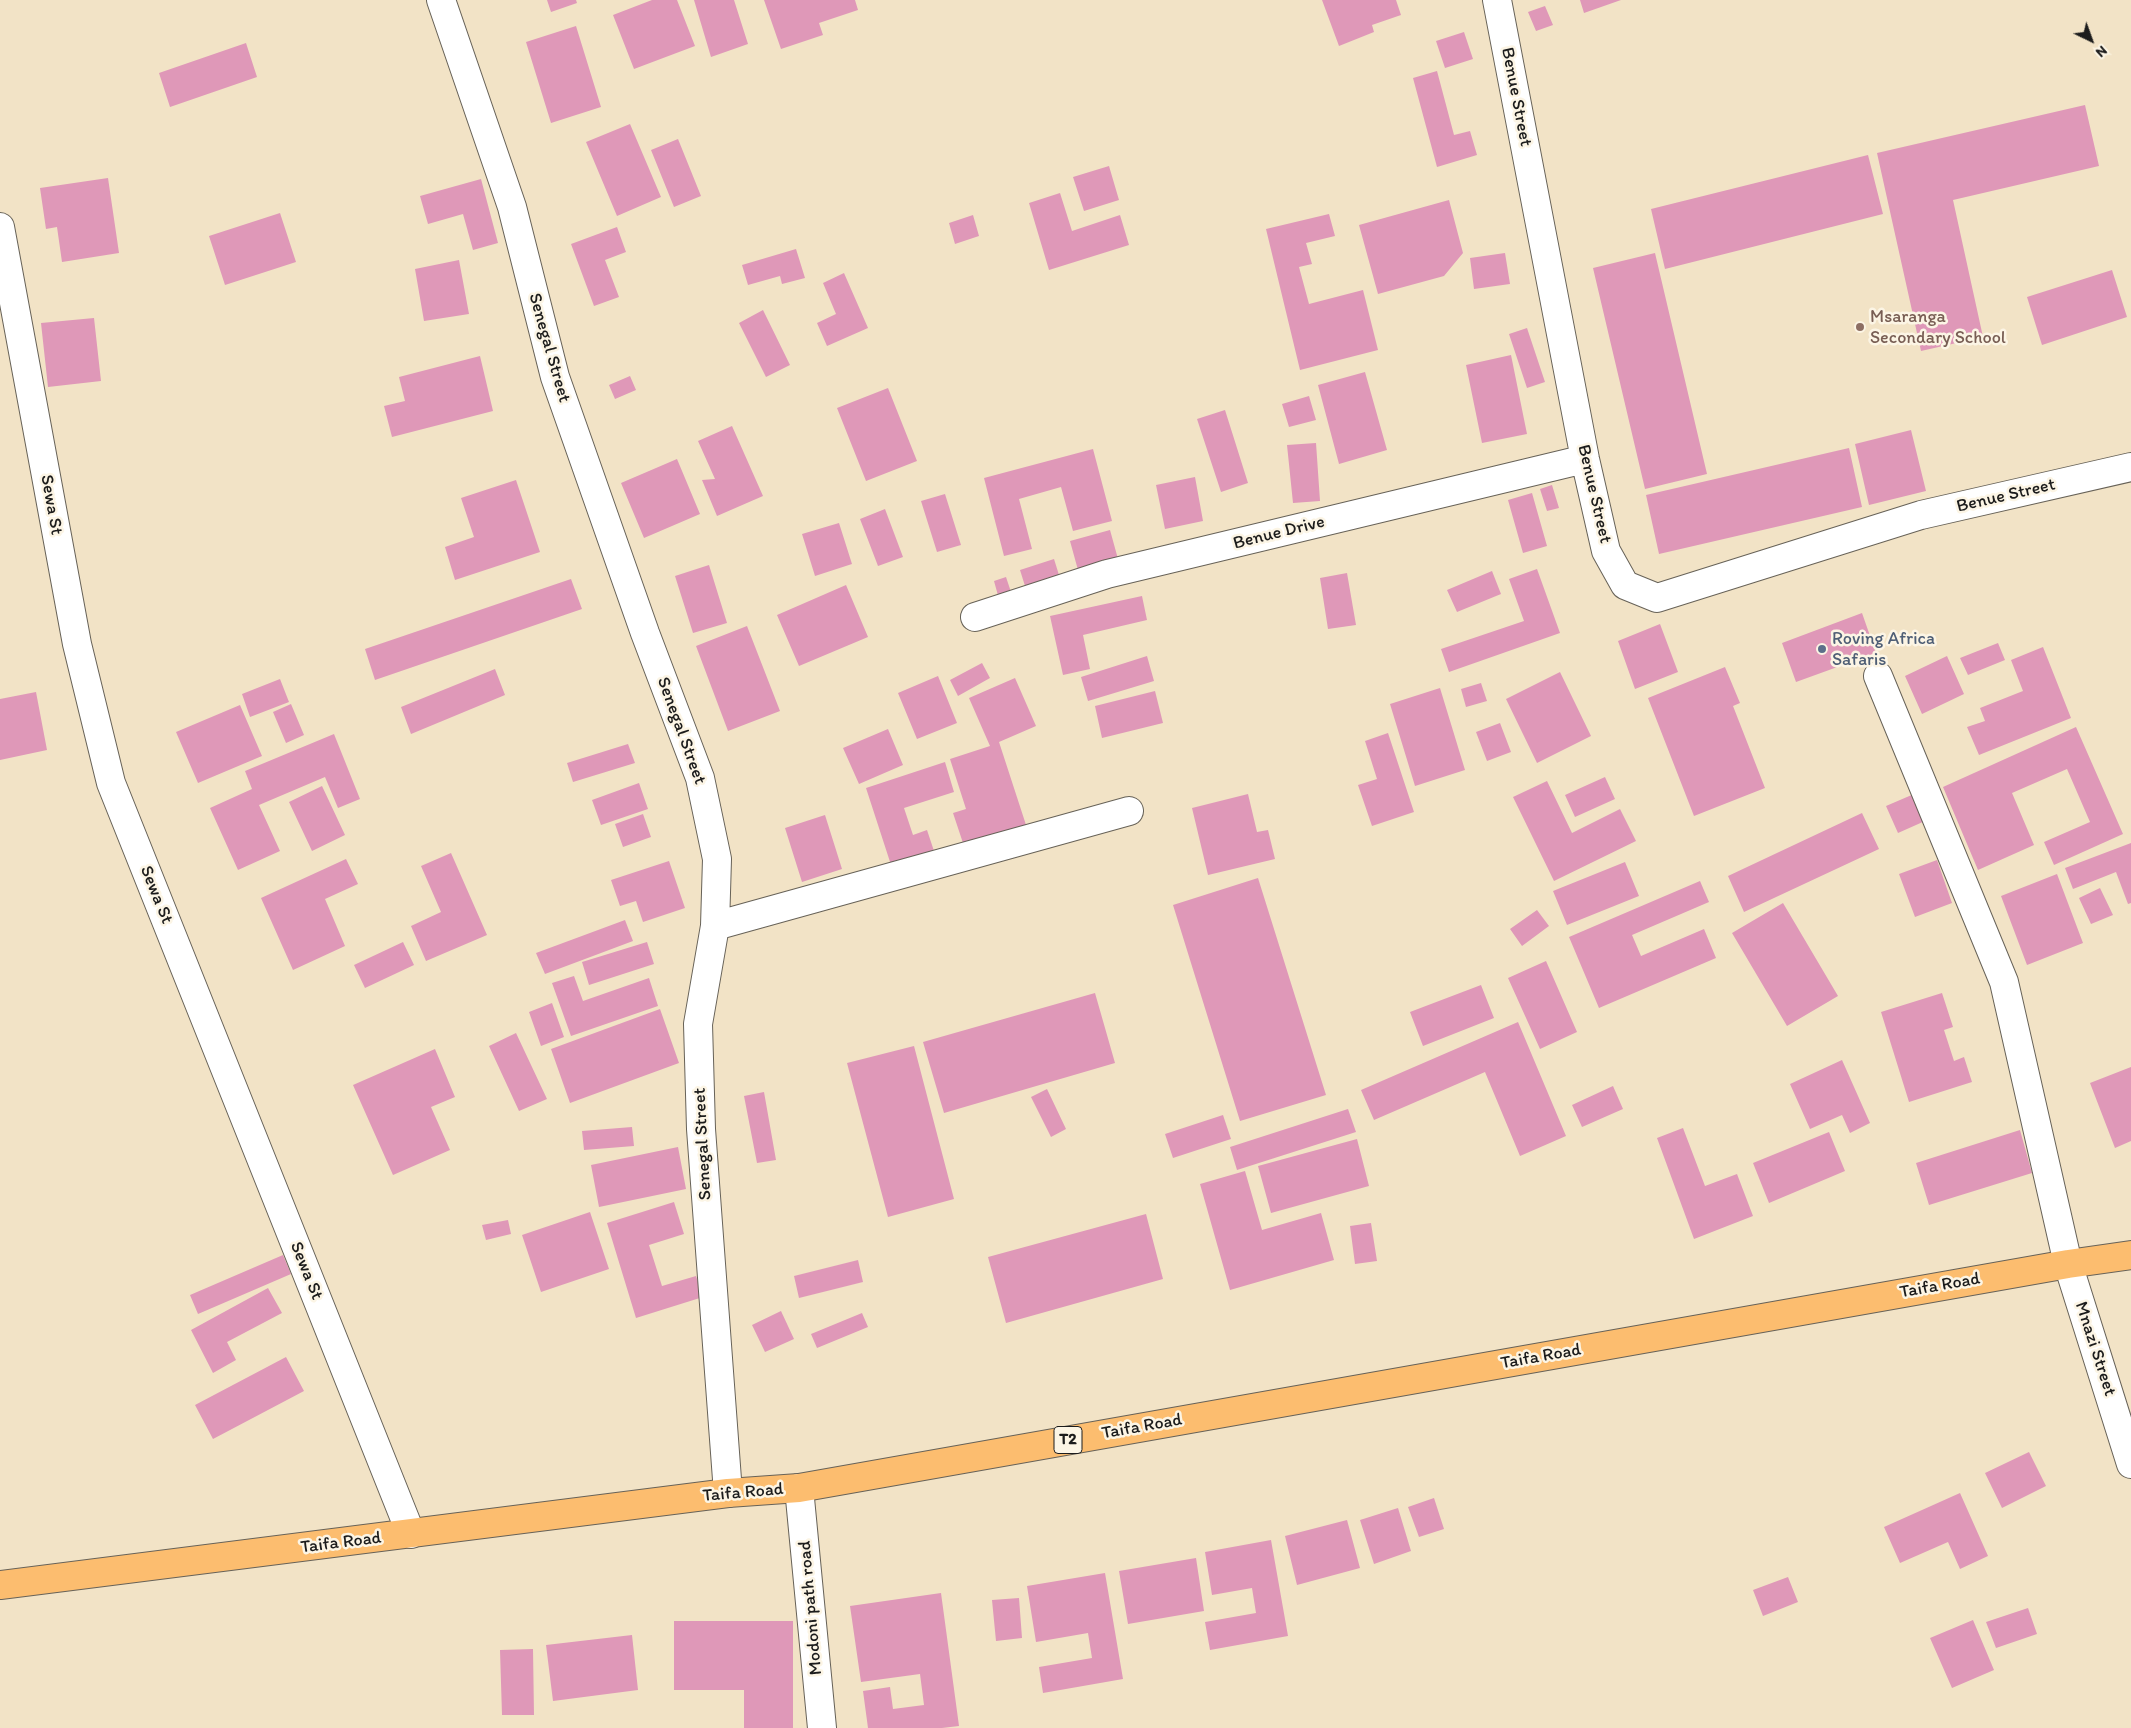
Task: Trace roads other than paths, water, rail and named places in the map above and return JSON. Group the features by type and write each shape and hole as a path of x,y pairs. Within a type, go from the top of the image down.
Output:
{"highway":[{"name":"Taifa Road","path":"0,1585 728,1493 800,1488 2068,1264 2131,1255"}],"street":[{"name":"Senegal Street","path":"441,0 512,207 555,377 645,632 700,778 717,859 715,926 698,1024 701,1129 728,1493"},
{"name":"Benue Street","path":"1497,0 1585,459 1606,551 1625,585 1657,598 1921,515 2131,468"},
{"name":"Sewa St","path":"0,227 76,644 111,783 410,1534"},
{"name":"Benue Drive","path":"975,616 1107,574 1585,459"},
{"name":"Mnazi Street","path":"1878,676 2004,982 2068,1264 2131,1464"},
{"path":"715,926 1129,810"},
{"name":"Modoni path road","path":"800,1488 822,1728"}],"place":[{"name":"Msaranga Secondary School","path":"1860,327"},
{"name":"Roving Africa Safaris","path":"1822,649"}]}
